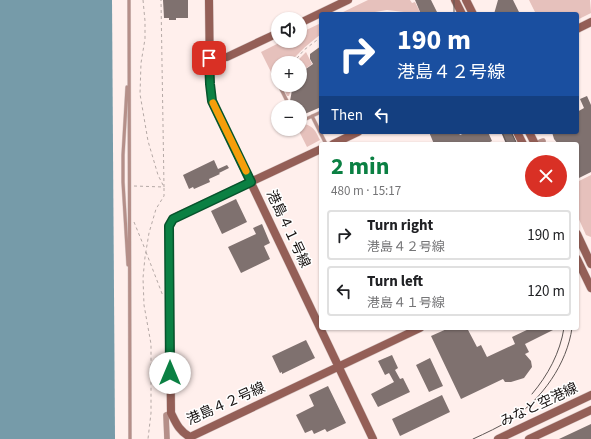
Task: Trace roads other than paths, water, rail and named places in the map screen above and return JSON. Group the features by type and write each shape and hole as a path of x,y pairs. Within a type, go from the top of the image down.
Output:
{"street":[{"name":"港島４１号線","path":"209,0 209,58 212,101 319,326"},
{"path":"323,12 348,0"},
{"path":"455,0 461,12"},
{"path":"466,0 472,12"},
{"path":"307,20 319,14"},
{"path":"579,28 590,25"},
{"path":"209,58 227,57 271,36"},
{"path":"337,142 354,134"},
{"path":"531,134 539,142"},
{"name":"港島４２号線","path":"319,151 173,219 169,226 171,413 178,428 190,437 338,366"},
{"path":"579,239 591,264"},
{"path":"579,262 591,288"},
{"name":"港島４１号線","path":"321,330 373,439"},
{"path":"338,366 416,330"},
{"name":"みなと空港線","path":"498,439 591,395"},
{"name":"みなと空港線","path":"529,439 591,410"},
{"path":"166,439 166,415 171,413"}],"lane":[{"path":"129,0 130,439"},
{"path":"129,56 123,154 123,182 124,218 130,280"},
{"path":"307,118 319,113"},
{"path":"312,116 319,130"}],"water":[{"path":"0,0 112,0 115,439 0,439"}],"tram line":[{"path":"454,0 454,12"},
{"path":"503,134 506,142"},
{"path":"512,134 516,142"},
{"path":"532,394 543,379 556,355 560,346 564,330"},
{"path":"473,439 512,419 523,411 543,391 565,355 572,330"}]}
